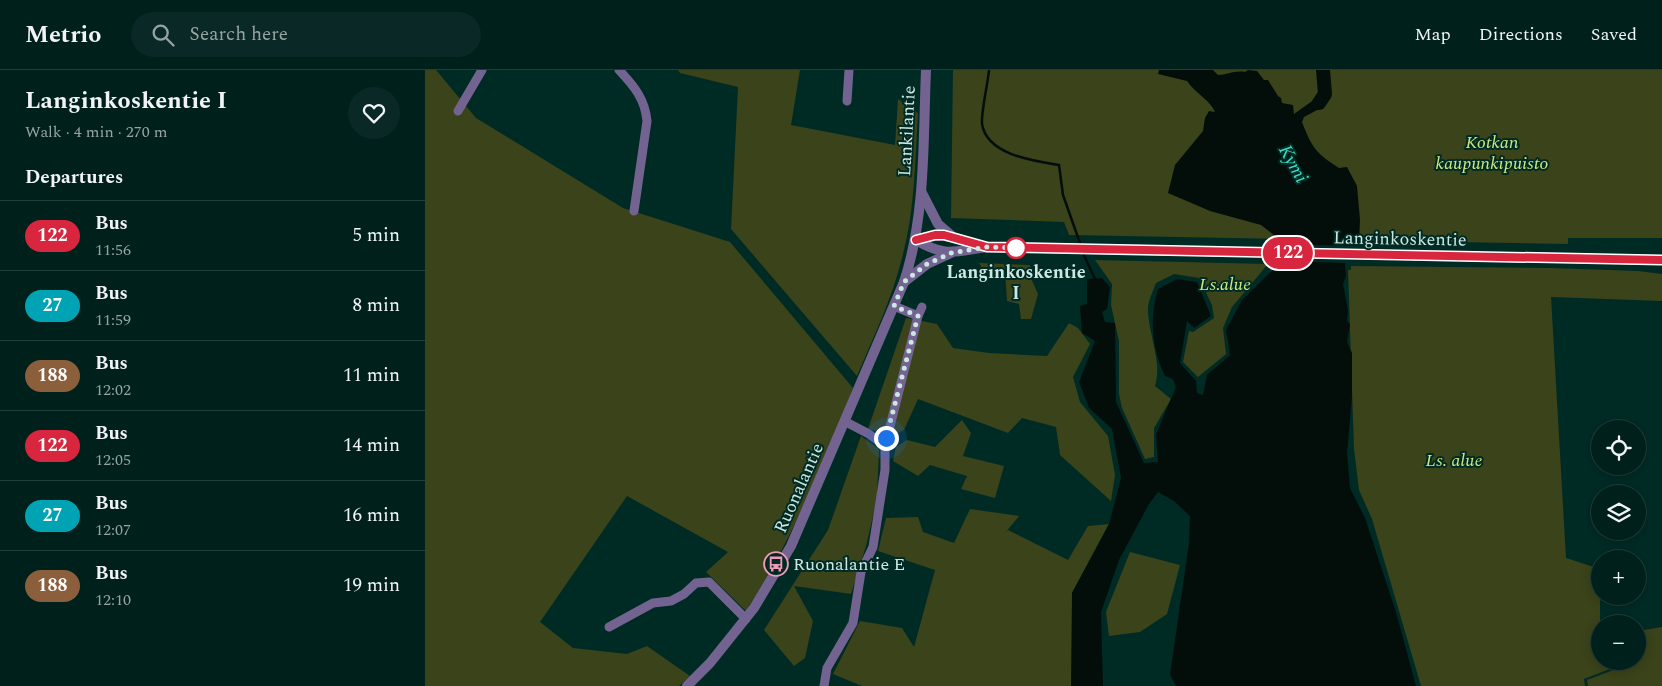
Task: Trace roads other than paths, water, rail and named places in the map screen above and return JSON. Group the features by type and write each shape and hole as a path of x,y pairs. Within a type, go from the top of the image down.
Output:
{"street":[{"path":"458,111 482,70"},
{"path":"619,70 638,91 646,108 647,121 634,211"},
{"path":"847,101 849,70"},
{"name":"Lankilantie","path":"916,240 921,192 926,70"},
{"name":"Lankilantie","path":"921,192 938,224 958,239"},
{"name":"Langinkoskentie","path":"916,240 935,235 987,247"},
{"name":"Langinkoskentie","path":"916,240 937,251 951,253 987,247 1662,260"},
{"name":"Ruonalantie","path":"687,686 746,619 791,546 846,422 904,282 916,240"},
{"name":"Ruonalantie","path":"904,282 927,264 951,253"},
{"path":"894,306 918,316"},
{"path":"824,686 827,668 853,623 861,572 873,547 885,470 885,446 918,316 922,307"},
{"path":"846,422 869,434 885,446"},
{"path":"609,627 653,603 671,601 685,594 696,583 709,582 746,619"}],"water":[{"name":"Kymi","path":"1159,70 1213,70 1218,75 1248,70 1257,71 1264,80 1268,80 1281,98 1282,103 1293,105 1294,114 1315,99 1321,108 1304,117 1302,122 1309,138 1325,158 1339,168 1347,167 1357,186 1360,220 1359,243 1345,263 1346,276 1343,284 1348,311 1347,321 1350,324 1347,342 1352,353 1352,396 1347,453 1350,488 1365,518 1396,612 1416,686 1176,686 1170,675 1189,543 1190,516 1174,501 1158,492 1149,504 1119,560 1101,612 1103,686 1071,686 1072,593 1109,524 1121,478 1112,429 1089,408 1079,382 1095,341 1082,333 1080,306 1087,304 1087,279 1102,278 1110,287 1107,309 1102,312 1105,322 1115,323 1116,402 1144,463 1158,462 1156,434 1176,387 1173,379 1165,376 1157,356 1153,334 1153,311 1158,289 1177,279 1197,282 1211,316 1194,328 1187,321 1180,363 1196,381 1197,393 1203,395 1207,375 1230,355 1226,330 1242,300 1279,264 1279,239 1261,225 1210,211 1168,193 1175,165 1203,131 1205,118 1209,111 1215,112 1210,104 1187,81 1158,74"}],"waterway":[{"path":"989,70 982,119 986,134 993,143 1013,155 1059,165 1063,195 1081,246"},
{"path":"1319,103 1325,94 1323,70"},
{"path":"1082,251 1095,279"}],"place":[{"name":"Langinkoskentie I","path":"1016,248"},
{"name":"Ruonalantie E","path":"776,564"}],"park label":[{"name":"Kotkan kaupunkipuisto","path":"1492,152"},
{"name":"Ls.alue","path":"1225,284"},
{"name":"Ls. alue","path":"1454,460"}]}
